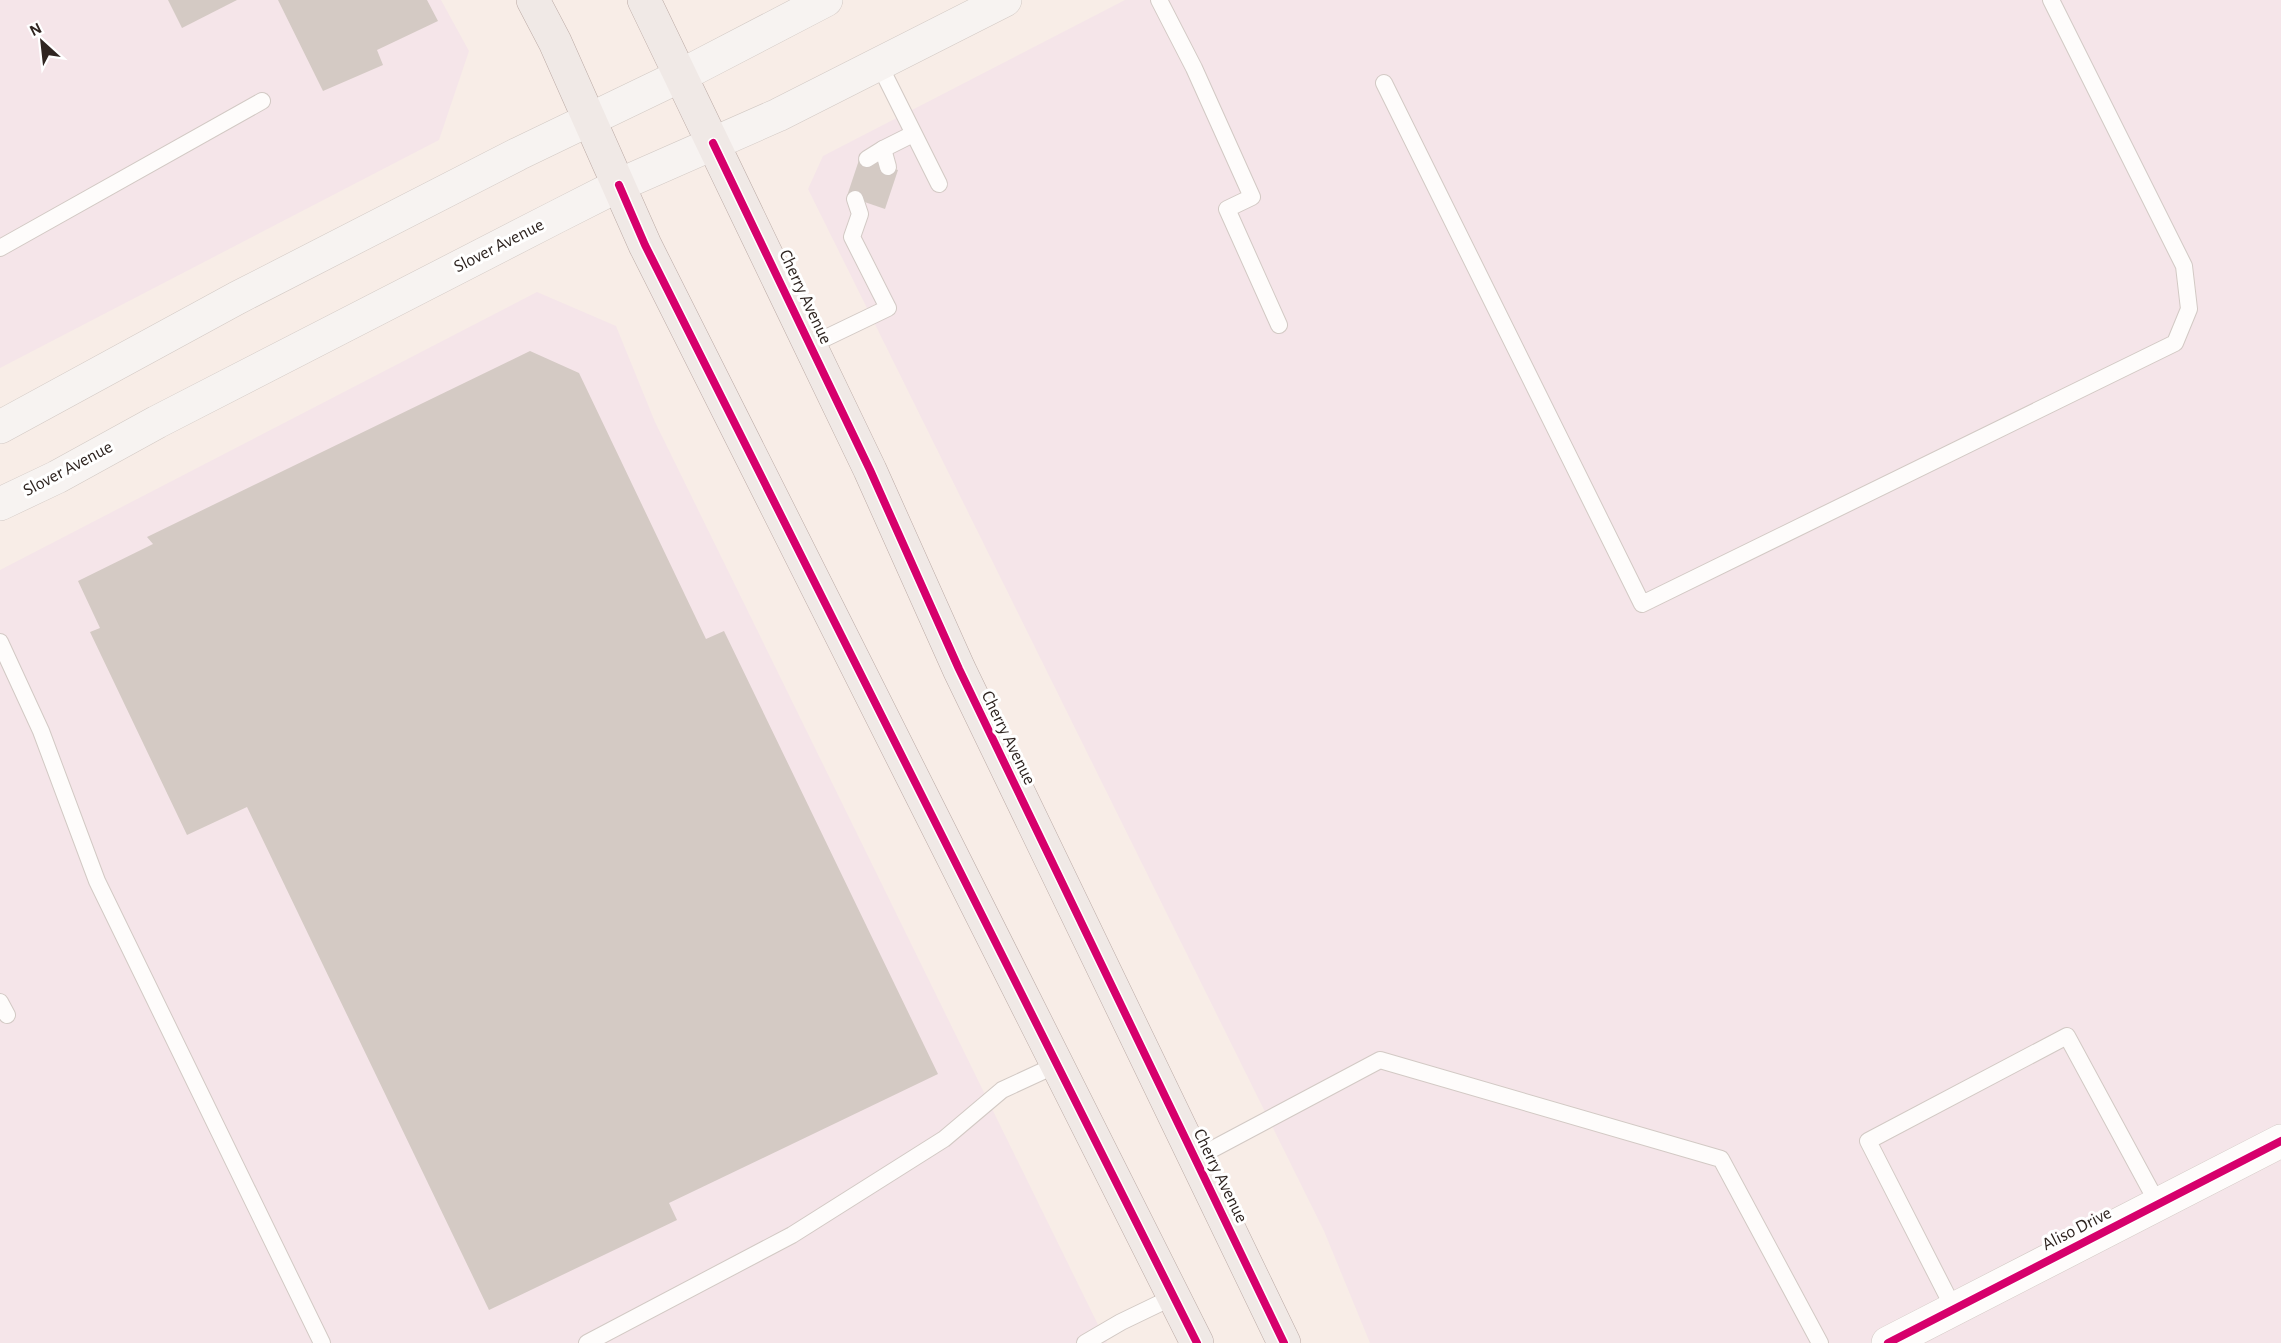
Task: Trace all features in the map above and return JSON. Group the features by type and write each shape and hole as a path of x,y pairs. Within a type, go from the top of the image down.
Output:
{"main road":[{"path":"533,0 555,42 645,245 1197,1343"},
{"name":"Cherry Avenue","path":"644,0 880,491 958,669 1284,1343"},
{"path":"0,427 237,298 518,154 680,76 826,0"},
{"name":"Slover Avenue","path":"0,504 57,477 157,422 619,185 778,115 1005,0"}],"street":[{"name":"Aliso Drive","path":"1888,1343 2281,1141"}],"lane":[{"path":"1159,0 1194,68 1252,197 1227,209 1279,325"},
{"path":"1384,82 1642,604 2175,344 2189,309 2184,266 2051,0"},
{"path":"879,64 939,184"},
{"path":"0,248 262,101"},
{"path":"867,159 913,134"},
{"path":"883,149 888,167"},
{"path":"811,345 888,308 852,237 858,207 875,206"},
{"path":"0,642 41,731 97,881 322,1343"},
{"path":"1954,1309 1868,1141 2067,1036 2158,1204"},
{"path":"1194,1158 1380,1060 1721,1159 1820,1343"},
{"path":"587,1343 792,1235 944,1139 1002,1090 1056,1065"},
{"path":"1085,1343 1174,1296"}],"shaded area":[{"path":"0,0 441,0 469,51 439,140 0,368"},
{"path":"1125,0 2281,0 2281,1343 1370,1343 1324,1231 808,189 823,156"},
{"path":"537,292 616,326 655,422 1107,1343 0,1343 0,570"}],"building":[{"path":"168,0 237,0 182,28"},
{"path":"278,0 427,0 438,21 377,50 383,65 323,91"},
{"path":"860,157 898,170 885,209 847,196"},
{"path":"530,351 579,373 706,639 724,631 938,1074 669,1203 677,1220 489,1310 247,807 187,835 90,632 100,628 78,581 153,544 147,537"}],"cycle path":[{"path":"713,143 870,470 959,669 1284,1343"},
{"path":"619,185 645,245 1197,1343"},
{"path":"1888,1343 2281,1141"}]}
